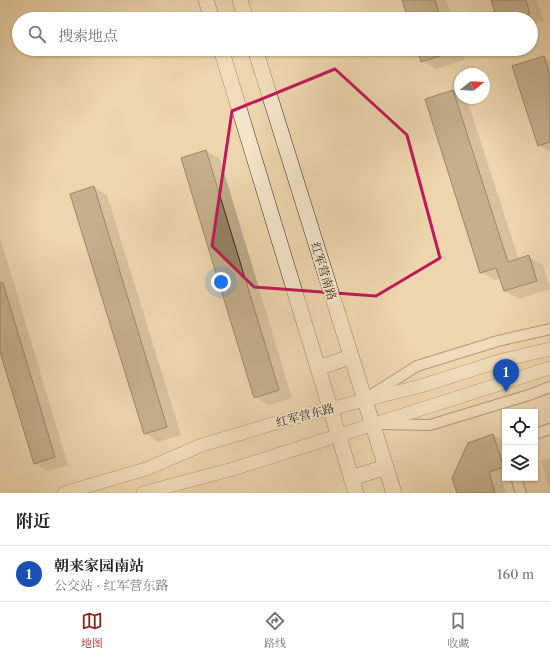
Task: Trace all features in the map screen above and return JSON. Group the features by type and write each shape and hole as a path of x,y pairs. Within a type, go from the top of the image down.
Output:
{"main road":[{"path":"206,0 210,12"},
{"path":"240,0 244,12"},
{"path":"223,56 356,493"},
{"name":"红军营南路","path":"257,56 363,400 373,424 394,493"},
{"path":"318,368 350,357"},
{"path":"351,478 386,467"}],"street":[{"path":"363,400 417,366 498,341 550,329"},
{"name":"红军营东路","path":"64,493 146,469 202,445 363,400 421,386 503,360 550,349"},
{"path":"143,493 233,469 550,368"},
{"path":"373,424 430,425 530,396 550,387"},
{"path":"538,433 550,429"},
{"path":"517,481 521,493"}],"highlighted area":[{"path":"335,69 407,135 440,258 376,296 254,287 212,246 232,111"}],"building":[{"path":"402,0 435,0 439,12 406,12"},
{"path":"491,0 526,0 529,12 495,12"},
{"path":"419,56 440,56 421,62"},
{"path":"544,56 550,76 550,142 538,146 512,66"},
{"path":"453,90 454,104 457,104 508,262 529,255 537,281 504,291 496,268 480,273 425,99"},
{"path":"206,150 279,390 254,398 181,158"},
{"path":"94,186 167,427 144,434 70,194"},
{"path":"0,283 3,283 55,457 34,464 0,352"},
{"path":"493,434 502,461 502,468 489,472 495,493 457,493 452,478 468,443"}],"place":[{"name":"朝来家园南站","path":"506,392"}]}
